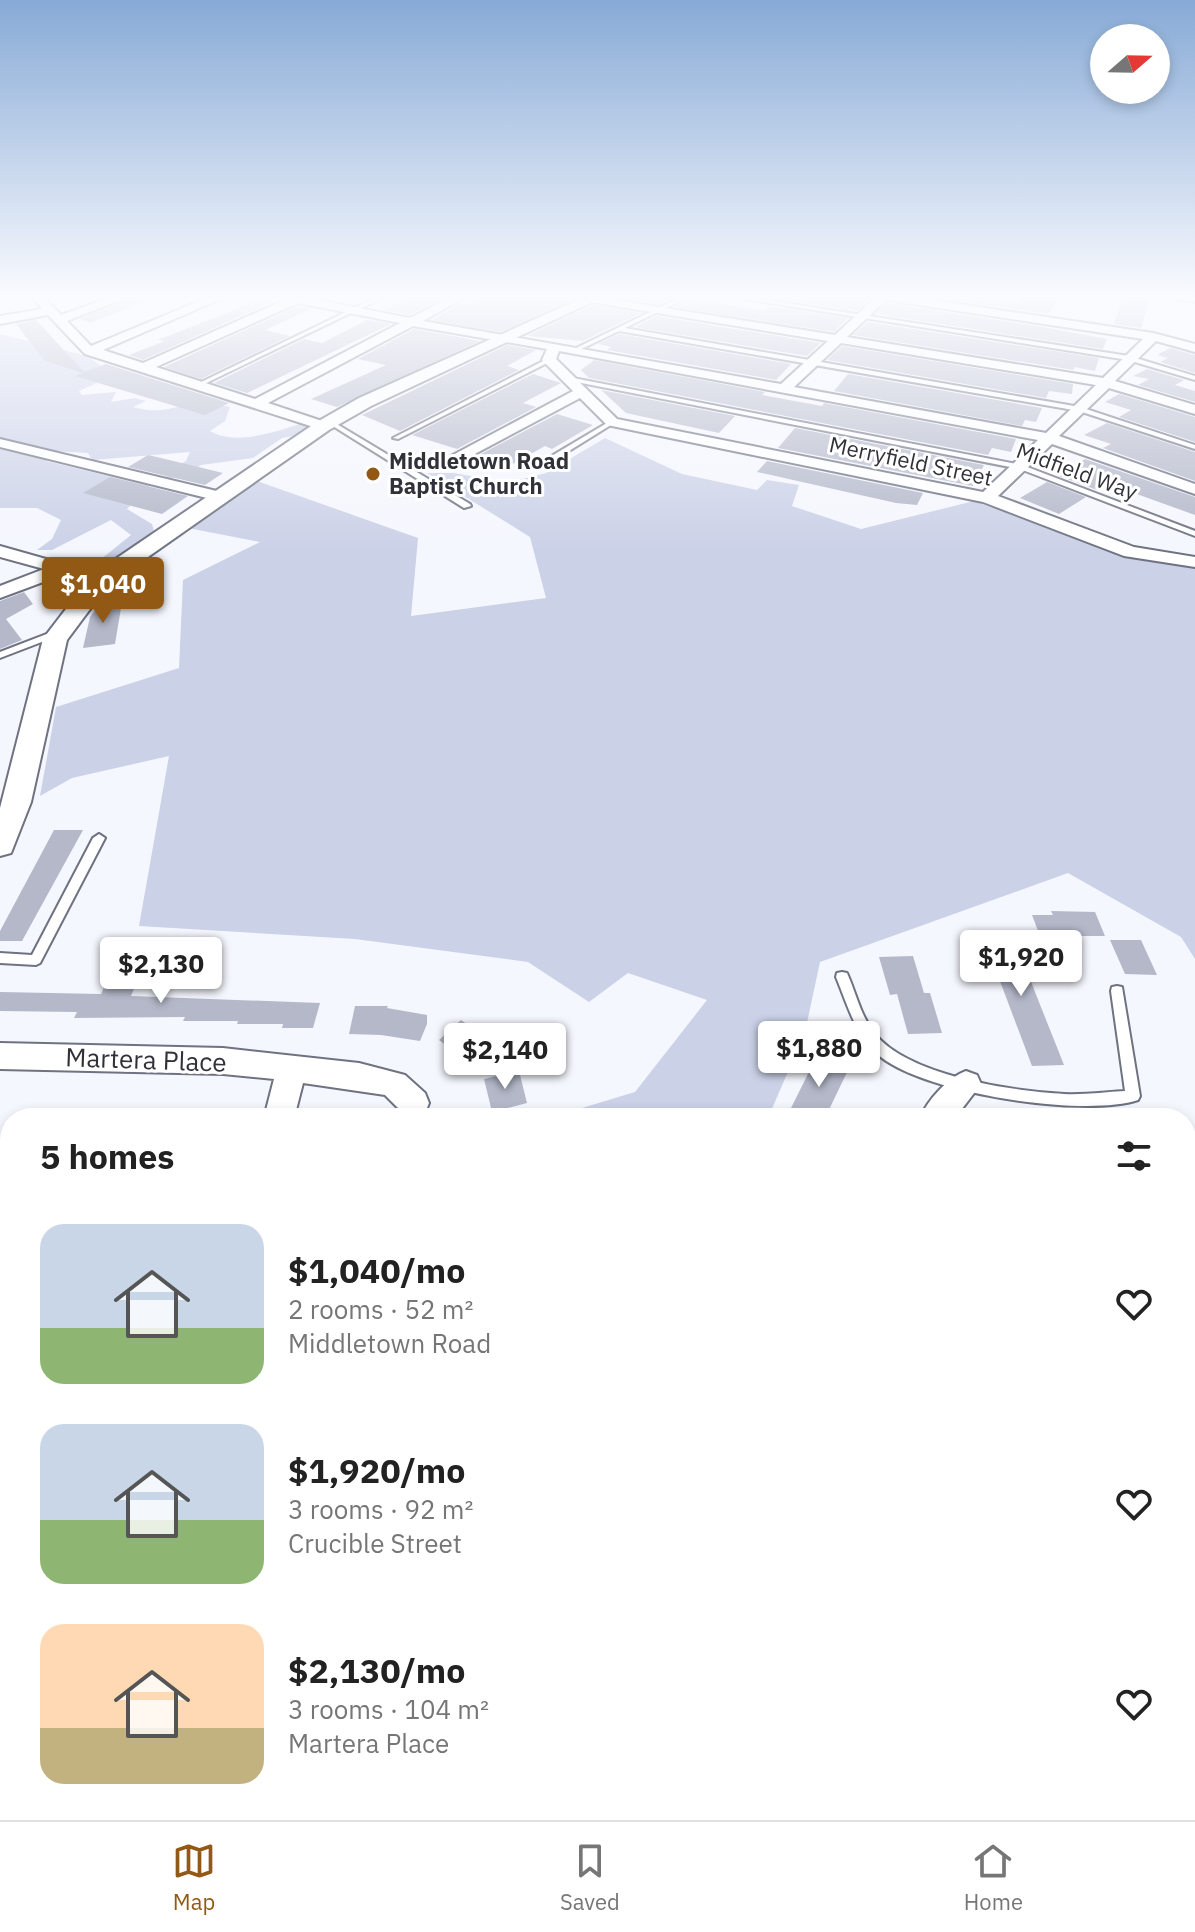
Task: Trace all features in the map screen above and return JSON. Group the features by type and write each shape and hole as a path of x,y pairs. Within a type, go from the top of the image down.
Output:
{"street":[{"path":"182,380 327,424"},
{"path":"256,404 302,380"},
{"path":"0,845 17,802 55,639 100,580 327,424 365,402 414,380"},
{"path":"569,380 612,422"},
{"path":"734,380 1050,438 1195,489"},
{"path":"784,389 793,380"},
{"path":"1092,380 1195,410"},
{"path":"987,498 1022,467 1105,382"},
{"path":"456,459 581,392"},
{"name":"Merryfield Street","path":"612,422 987,498 1130,552 1195,562"},
{"path":"0,443 219,496"},
{"path":"0,551 100,580"},
{"path":"0,592 61,569"},
{"name":"Martera Place","path":"0,1056 223,1061 377,1079 394,1084 414,1103"},
{"path":"282,1108 291,1070"},
{"path":"944,1108 966,1084"}],"lane":[{"path":"198,385 209,380"},
{"path":"396,438 503,380"},
{"name":"Midfield Way","path":"573,380 1022,467 1195,534"},
{"path":"909,380 1080,409 1195,447"},
{"path":"537,467 612,422"},
{"path":"327,424 467,506"},
{"path":"0,655 60,632"},
{"path":"0,958 36,960 99,838"},
{"path":"842,977 870,1040 883,1052 916,1069 966,1084 1030,1098 1068,1100 1133,1096 1117,991"}],"shaded area":[{"path":"0,380 101,380 79,391 82,395 116,392 111,402 135,398 146,401 133,407 144,409 162,410 204,402 230,407 225,421 210,431 231,437 255,436 300,424 310,429 300,435 282,438 253,458 201,465 184,477 169,478 162,474 186,461 190,452 92,460 88,453 55,451 46,461 150,486 127,509 152,524 155,535 105,567 95,564 131,535 111,520 52,550 37,550 52,539 61,520 37,508 0,508"},
{"path":"605,438 682,474 757,490 767,480 799,485 792,506 861,529 974,501 1125,556 1195,566 1195,959 1181,937 1068,873 820,962 805,1032 772,1108 582,1108 635,1092 707,1000 628,973 589,1002 528,962 355,939 139,926 169,756 72,778 40,796 56,707 179,668 183,580 260,542 188,528 257,481 418,538 411,616 546,598 530,537 427,473 454,473 507,483 546,473"}],"building":[{"path":"88,380 156,380 229,403 205,415"},
{"path":"220,380 274,380 247,393 214,383"},
{"path":"353,380 396,380 337,407 311,399"},
{"path":"435,380 500,380 400,431 362,415"},
{"path":"521,380 561,383 523,403 536,407 457,449 412,435"},
{"path":"599,380 701,380 765,392 762,395 822,406 824,403 1016,439 1011,452 992,448 988,455"},
{"path":"843,380 882,380 1042,408 1036,422 1025,420 1022,426 834,391"},
{"path":"942,380 1048,380 1073,384 1072,394 1049,391 1046,398"},
{"path":"1147,380 1184,380 1175,385 1195,391 1195,402 1138,385"},
{"path":"601,390 735,416 719,433 626,413"},
{"path":"1119,394 1195,417 1195,442 1119,417 1131,410 1105,402"},
{"path":"557,414 593,425 552,449 545,446 507,467 477,456"},
{"path":"1107,423 1195,452 1195,481 1103,448 1111,444 1084,435"},
{"path":"795,428 984,465 973,486 778,448"},
{"path":"148,455 223,473 205,485 128,467"},
{"path":"1085,459 1195,497 1195,515 1134,493 1131,495 1105,486 1097,490 1059,476"},
{"path":"767,461 923,493 917,505 896,503 757,472"},
{"path":"110,477 188,496 162,514 83,493"},
{"path":"1047,482 1086,497 1059,514 1020,498"},
{"path":"24,592 33,604 6,619 22,640 0,649 0,601"},
{"path":"102,601 122,602 115,644 83,648 90,617"},
{"path":"54,830 83,830 22,941 0,941 0,931"},
{"path":"1051,911 1095,912 1105,936 1040,936 1032,915 1053,915"},
{"path":"977,934 1012,934 1064,1065 1032,1066 995,968 989,968"},
{"path":"1110,940 1141,940 1157,975 1125,974"},
{"path":"913,956 924,993 930,993 942,1033 908,1034 897,994 890,995 879,957"},
{"path":"120,962 145,962 131,996 320,1003 313,1028 282,1028 283,1024 237,1024 238,1021 183,1021 185,1017 74,1018 77,1012 0,1011 0,992 101,994 104,987 109,987"},
{"path":"355,1006 388,1006 427,1015 427,1024 420,1041 349,1034"},
{"path":"461,1020 488,1039 466,1061 439,1040"},
{"path":"819,1052 850,1066 830,1108 791,1108"},
{"path":"519,1071 527,1103 491,1108 484,1079"}],"place":[{"name":"Middletown Road Baptist Church","path":"373,474"}]}
